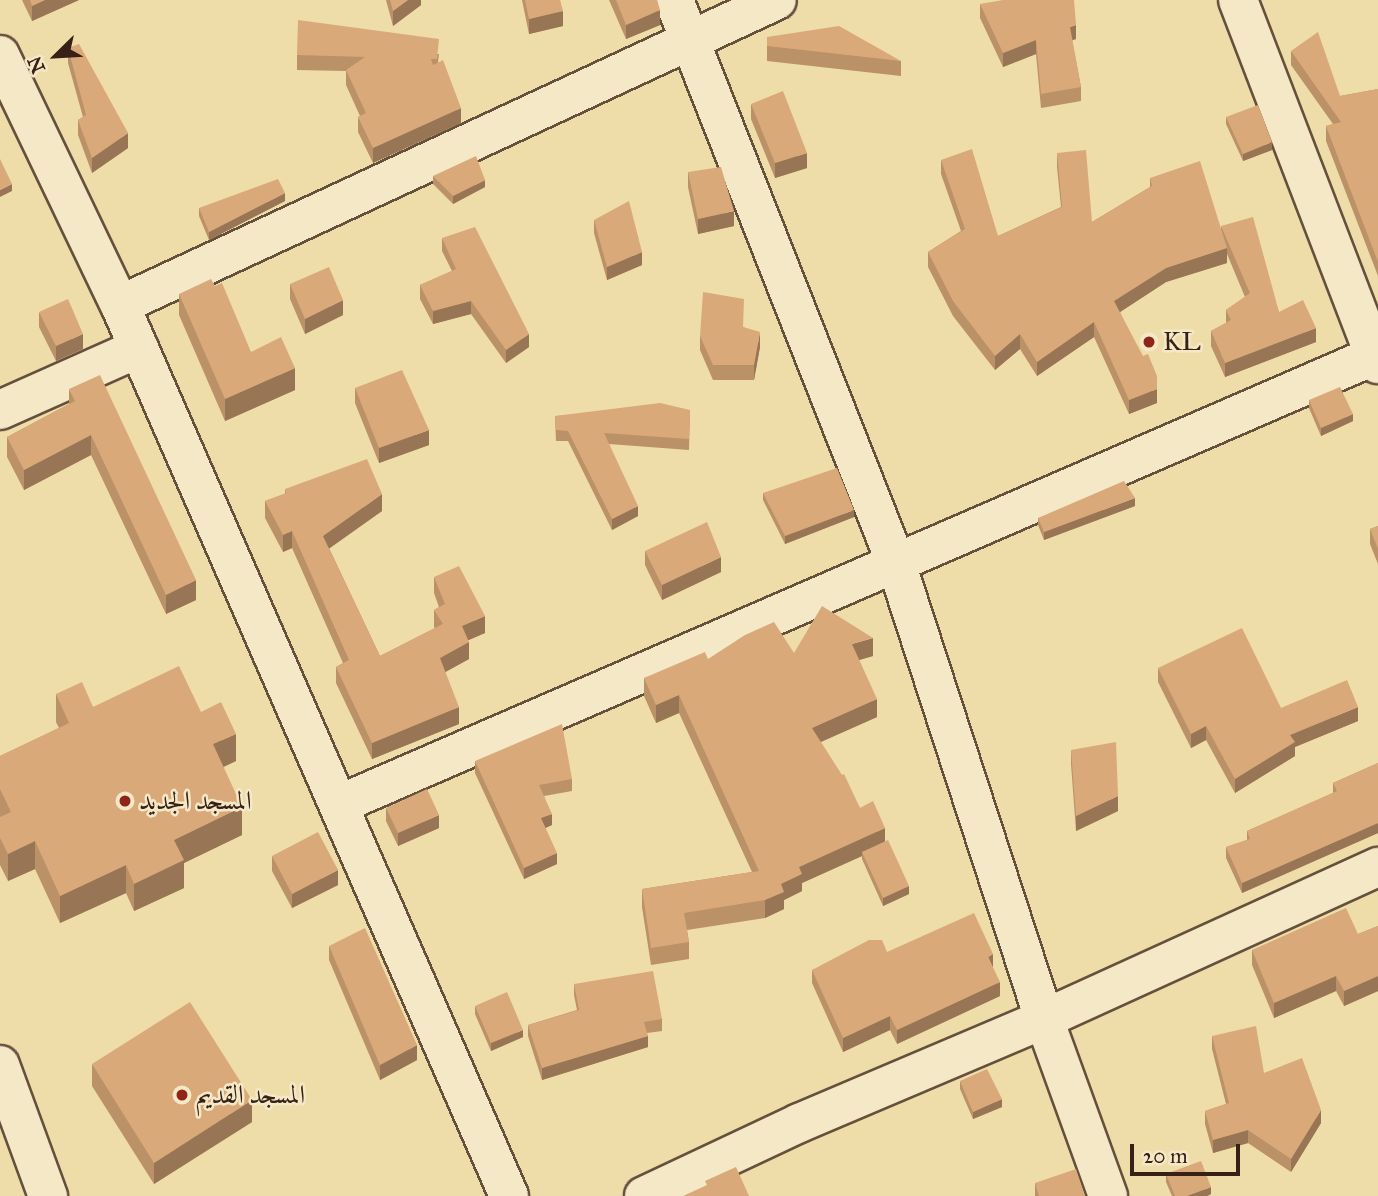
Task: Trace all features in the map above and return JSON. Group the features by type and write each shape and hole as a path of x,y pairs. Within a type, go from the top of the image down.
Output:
{"street":[{"path":"674,0 896,563 1044,1019 1108,1196"},
{"path":"120,305 776,0"},
{"path":"340,804 1377,358 1238,0"},
{"path":"0,55 120,305 509,1196"},
{"path":"0,410 139,348"},
{"path":"644,1196 799,1123 1044,1019 1378,867"},
{"path":"0,1065 48,1196"}],"building":[{"path":"30,0 45,0 32,6"},
{"path":"390,0 408,0 393,11"},
{"path":"525,0 560,0 563,11 529,19"},
{"path":"616,0 657,0 660,10 626,25"},
{"path":"1003,0 1074,0 1076,25 1070,27 1081,87 1041,94 1036,40 1003,53 980,4"},
{"path":"298,20 439,39 437,59 431,59 433,65 443,60 461,108 373,148 358,117 366,113 346,70 365,57 297,55"},
{"path":"839,26 901,61 767,46 767,37"},
{"path":"1318,32 1340,96 1378,89 1378,262 1326,126 1341,122 1291,51"},
{"path":"79,44 128,133 92,158 78,120 86,115 68,48"},
{"path":"783,91 807,153 775,163 751,104"},
{"path":"1258,105 1272,142 1243,154 1226,117"},
{"path":"972,149 998,236 1062,207 1057,153 1086,150 1092,222 1152,186 1150,178 1200,161 1227,248 1166,268 1114,301 1143,356 1148,354 1157,376 1157,389 1129,400 1094,322 1037,362 1020,334 995,356 953,301 928,252 965,229 941,160"},
{"path":"476,156 485,180 453,196 433,176"},
{"path":"0,159 12,184 0,190"},
{"path":"721,167 734,211 698,219 688,172"},
{"path":"278,179 285,193 209,232 199,208"},
{"path":"629,201 642,252 607,267 594,220"},
{"path":"1253,217 1279,312 1303,300 1316,328 1225,363 1211,331 1231,320 1226,310 1250,293 1221,226"},
{"path":"475,227 529,334 506,350 471,301 433,311 420,285 456,269 442,238"},
{"path":"329,267 343,300 305,319 290,284"},
{"path":"211,279 215,286 222,283 251,352 281,337 295,368 225,399 179,294"},
{"path":"703,292 744,299 743,327 760,332 754,365 713,365 700,336"},
{"path":"68,299 83,334 56,346 39,312"},
{"path":"402,370 429,430 379,448 355,388"},
{"path":"100,375 196,580 166,595 91,435 24,470 7,437 75,401 69,389"},
{"path":"1340,387 1353,414 1321,428 1309,400"},
{"path":"660,403 690,410 689,439 604,433 638,506 612,519 568,431 556,430 555,416"},
{"path":"367,459 382,494 323,536 380,656 443,624 434,610 445,604 434,577 459,566 485,616 462,626 469,642 440,658 459,707 372,743 336,667 349,660 292,531 283,535 265,501 286,493 285,489"},
{"path":"837,468 854,510 785,536 763,493"},
{"path":"1124,481 1135,498 1044,532 1038,518"},
{"path":"707,522 721,557 662,585 645,551"},
{"path":"1378,526 1378,549 1370,529"},
{"path":"822,606 873,638 852,644 877,699 812,728 842,775 844,774 860,808 873,801 885,828 799,867 802,874 781,884 784,892 765,900 684,913 689,942 651,948 642,889 759,871 679,695 656,705 644,678 705,652 708,659 745,635 774,622 794,653"},
{"path":"1242,628 1281,708 1347,680 1358,707 1290,735 1295,742 1235,779 1206,726 1191,734 1158,668"},
{"path":"179,666 201,712 221,702 236,734 213,744 242,807 174,840 184,860 134,884 126,865 60,896 35,841 8,854 0,838 0,817 11,812 0,789 0,756 69,723 56,694 82,682 93,707"},
{"path":"562,724 572,779 539,785 552,814 541,818 557,853 524,868 475,761"},
{"path":"1116,742 1118,796 1076,816 1071,750"},
{"path":"1378,763 1378,823 1242,883 1226,847 1250,839 1247,831 1337,791 1333,783"},
{"path":"427,789 439,815 398,833 386,808"},
{"path":"318,832 338,870 292,894 272,856"},
{"path":"888,840 909,886 883,898 862,852"},
{"path":"1346,908 1358,934 1378,926 1378,976 1344,991 1336,976 1274,1003 1252,950"},
{"path":"974,913 993,954 988,957 1000,982 897,1030 890,1016 843,1038 812,970 869,940 882,940 887,952"},
{"path":"365,928 417,1045 380,1065 329,946"},
{"path":"653,971 662,1019 644,1022 648,1036 542,1068 528,1025 579,1010 574,984"},
{"path":"507,992 523,1030 491,1043 475,1006"},
{"path":"190,1002 252,1100 154,1163 92,1064"},
{"path":"1256,1026 1264,1073 1302,1058 1321,1110 1291,1159 1248,1130 1213,1140 1205,1111 1229,1103 1212,1036"},
{"path":"987,1069 1002,1099 973,1112 960,1081"},
{"path":"1201,1161 1211,1187 1187,1196 1175,1196 1166,1174"},
{"path":"736,1167 749,1196 683,1196 707,1185 705,1181"},
{"path":"1076,1169 1085,1196 1039,1196 1035,1183"}],"place":[{"name":"KL","path":"1149,342"},
{"name":"المسجد الجديد","path":"125,801"},
{"name":"المسجد القديم","path":"182,1095"}]}
